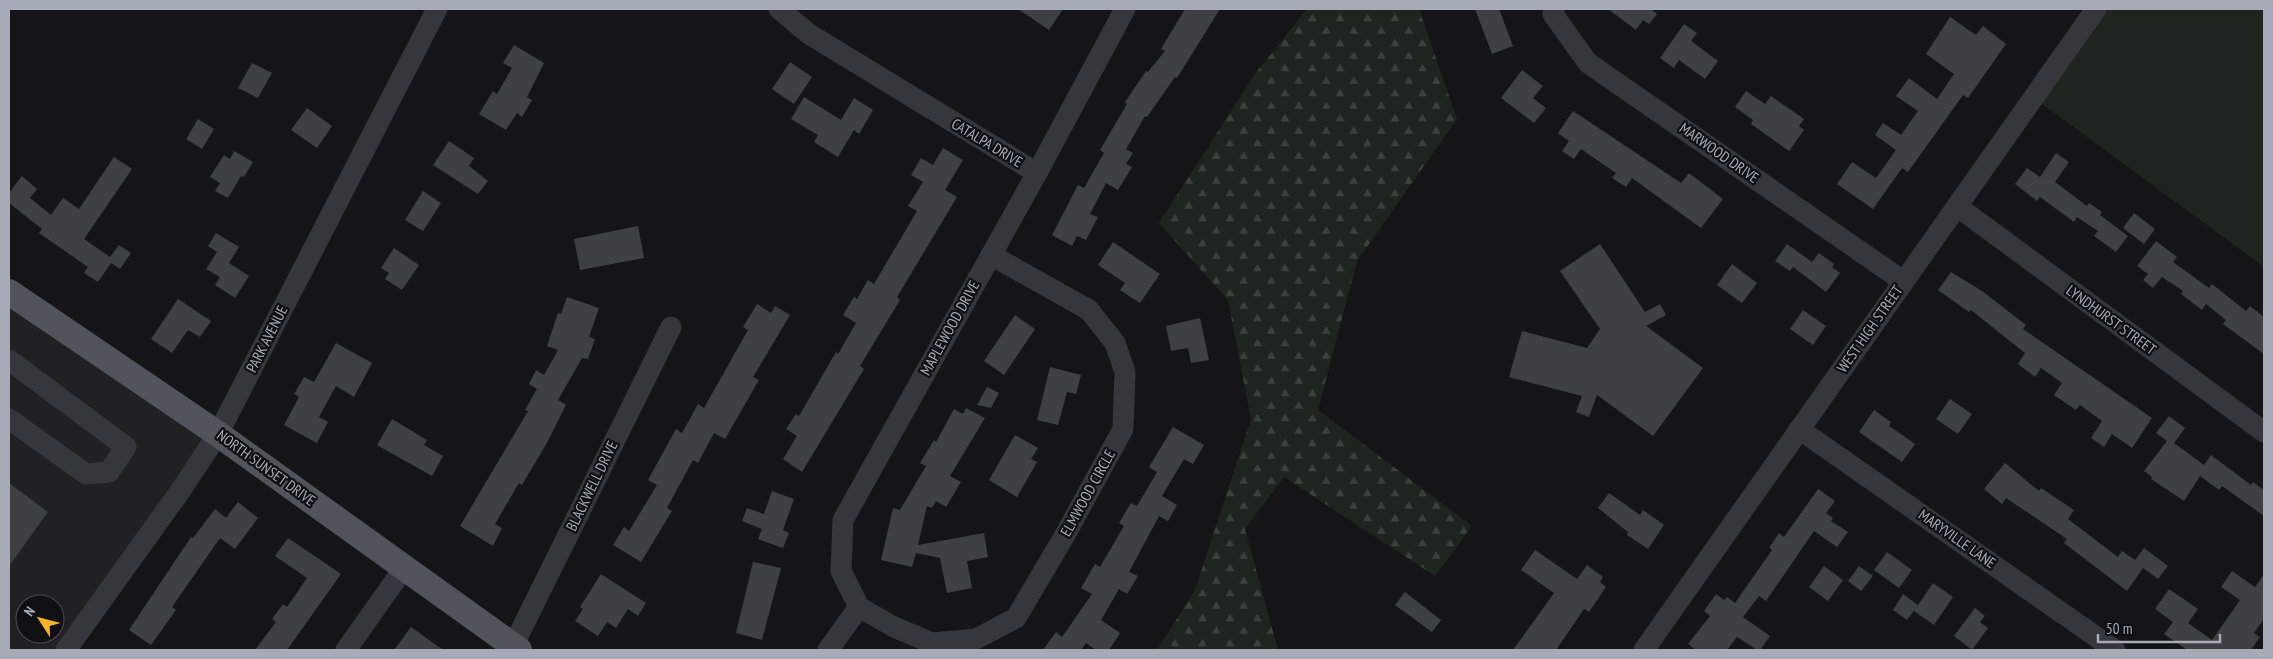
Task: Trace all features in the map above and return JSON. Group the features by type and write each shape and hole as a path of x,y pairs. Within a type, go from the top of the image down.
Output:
{"main road":[{"name":"NORTH SUNSET DRIVE","path":"9,292 218,434 516,648"}],"street":[{"name":"PARK AVENUE","path":"66,650 181,490 218,434 438,9"},
{"name":"CATALPA DRIVE","path":"779,9 809,34 1037,173"},
{"name":"MAPLEWOOD DRIVE","path":"859,607 841,572 843,520 1037,173 1125,9"},
{"name":"MARWOOD DRIVE","path":"1554,9 1553,14 1588,62 1903,281"},
{"name":"WEST HIGH STREET","path":"1644,650 2096,9"},
{"name":"LYNDHURST STREET","path":"1958,207 2264,432"},
{"name":"ELMWOOD CIRCLE","path":"859,607 894,627 932,643 976,639 1016,618 1065,535 1123,429 1125,372 1114,343 1089,310 991,255"},
{"name":"BLACKWELL DRIVE","path":"516,648 671,327"},
{"path":"9,360 126,447 108,472 86,474 9,419"},
{"name":"MARYVILLE LANE","path":"1799,429 2115,650"},
{"path":"346,650 404,568"},
{"path":"828,650 859,607"}],"shaded area":[{"path":"9,292 218,434 66,650 9,650"}],"green space":[{"path":"1307,9 1419,9 1457,119 1357,261 1318,410 1472,526 1435,576 1284,477 1245,529 1278,650 1157,650 1195,590 1251,419 1228,300 1159,223 1255,74"},
{"path":"2096,9 2264,9 2264,267 2034,98"}],"building":[{"path":"1018,9 1063,9 1049,30"},
{"path":"1185,9 1220,9 1177,78 1175,77 1147,117 1145,116 1126,149 1133,153 1126,164 1132,167 1118,190 1106,183 1090,214 1098,217 1086,240 1077,236 1072,246 1052,235 1078,185 1084,188 1104,153 1100,150 1127,104 1125,102 1146,71 1148,72 1165,51 1161,49"},
{"path":"1475,9 1499,9 1513,46 1492,54"},
{"path":"1608,9 1651,9 1657,14 1649,24 1643,20 1636,30"},
{"path":"1950,17 1976,35 1983,26 2006,44 1968,98 1963,95 1908,172 1902,168 1873,209 1837,184 1852,162 1876,178 1896,150 1875,135 1883,123 1901,135 1918,111 1896,96 1909,78 1937,99 1954,74 1926,54"},
{"path":"1684,24 1697,33 1691,41 1718,61 1705,79 1679,60 1674,68 1660,58"},
{"path":"514,45 544,63 527,97 532,100 522,117 517,113 506,130 479,114 493,91 497,94 512,68 503,63"},
{"path":"790,62 812,77 794,104 772,89"},
{"path":"252,63 272,73 258,98 238,88"},
{"path":"1522,70 1543,86 1533,98 1546,108 1534,123 1501,98"},
{"path":"1746,91 1765,104 1771,96 1804,119 1799,126 1804,130 1789,151 1751,124 1753,120 1735,107"},
{"path":"804,97 841,120 854,98 873,110 859,134 854,130 838,157 814,142 818,135 791,119"},
{"path":"307,108 332,126 317,148 291,130"},
{"path":"1573,111 1681,183 1689,173 1723,199 1701,228 1632,178 1626,187 1612,178 1616,173 1581,149 1574,159 1562,151 1569,141 1558,133"},
{"path":"198,119 214,129 202,149 186,139"},
{"path":"449,141 474,158 469,166 488,181 478,194 433,165"},
{"path":"943,148 963,160 945,190 957,197 897,297 900,300 860,366 864,369 802,472 783,459 797,436 786,429 796,414 799,416 836,352 838,354 856,323 843,315 854,297 857,299 868,280 874,284 917,211 908,206 923,182 911,175 921,158 933,165"},
{"path":"234,151 253,162 244,177 241,176 228,198 215,191 220,183 210,177 224,155 230,159"},
{"path":"2056,153 2069,162 2055,182 2087,206 2089,203 2102,212 2100,215 2128,236 2116,252 2094,236 2098,231 2077,217 2074,222 2040,197 2037,201 2015,184 2027,168 2040,177"},
{"path":"114,157 132,169 84,239 110,257 119,245 131,253 120,269 111,263 98,282 84,273 88,267 39,233 42,229 9,203 9,193 22,176 37,189 30,198 51,215 63,198 79,209"},
{"path":"423,191 441,203 423,231 405,220"},
{"path":"2134,213 2155,229 2144,244 2123,228"},
{"path":"638,226 644,258 580,270 574,239"},
{"path":"216,233 239,247 229,263 249,276 235,298 215,285 220,277 206,269 217,252 208,246"},
{"path":"2156,241 2177,257 2173,262 2209,288 2212,284 2246,311 2250,306 2264,317 2264,354 2223,324 2226,320 2206,304 2202,310 2181,294 2183,291 2162,277 2153,288 2143,280 2148,274 2137,266"},
{"path":"1113,242 1160,274 1140,303 1120,290 1125,283 1098,265"},
{"path":"1600,244 1645,312 1660,304 1666,315 1646,326 1703,368 1653,436 1597,395 1589,417 1576,412 1582,396 1509,377 1522,331 1587,348 1600,329 1560,271"},
{"path":"1787,244 1812,262 1819,253 1834,264 1832,267 1840,273 1826,292 1793,267 1790,271 1775,261"},
{"path":"394,248 419,265 402,290 385,279 389,273 381,268"},
{"path":"1732,264 1757,283 1742,303 1717,285"},
{"path":"1951,272 1982,291 2026,325 2023,329 2152,418 2132,448 2112,434 2104,447 2091,438 2102,421 2080,405 2076,410 2054,395 2062,383 2041,368 2035,377 2018,364 2025,353 1971,310 1969,312 1938,290"},
{"path":"567,297 599,308 589,337 595,339 588,359 582,358 558,400 566,405 548,441 522,485 519,483 495,524 502,528 493,546 460,526 528,411 525,410 537,389 529,384 536,370 544,375 558,350 547,346 558,313 561,314"},
{"path":"178,299 211,321 200,337 188,330 172,353 151,339"},
{"path":"757,304 771,313 775,306 790,315 753,377 759,380 725,439 714,433 698,463 693,460 667,508 672,511 641,562 613,545 624,527 629,531 657,485 648,480 676,429 682,433 698,404 704,408 748,330 743,327"},
{"path":"1803,310 1826,326 1813,345 1790,329"},
{"path":"1015,315 1035,329 1004,375 984,361"},
{"path":"1200,318 1209,360 1191,363 1188,348 1171,351 1166,326"},
{"path":"336,343 372,363 354,397 336,386 319,417 328,422 317,443 284,425 299,397 294,394 304,377 314,382"},
{"path":"1050,367 1081,375 1076,394 1067,392 1058,425 1037,420"},
{"path":"987,387 999,393 991,408 977,405"},
{"path":"1950,399 1972,414 1958,434 1936,419"},
{"path":"966,408 985,418 950,476 961,482 946,507 936,501 932,508 927,506 918,545 984,533 988,557 967,561 972,588 947,593 940,558 916,553 912,567 881,560 893,508 900,510 926,466 920,463 934,440 936,442 954,409 963,414"},
{"path":"1874,410 1891,422 1889,426 1915,444 1902,462 1859,432"},
{"path":"2169,416 2185,428 2174,443 2204,465 2211,455 2251,485 2253,482 2264,490 2264,516 2222,486 2219,490 2200,476 2184,501 2151,479 2152,477 2144,471 2167,441 2156,433"},
{"path":"392,419 427,440 424,445 443,456 432,476 377,445"},
{"path":"1173,427 1204,445 1193,464 1184,459 1162,496 1177,505 1168,521 1159,516 1129,572 1138,576 1127,594 1119,589 1101,620 1120,633 1109,650 1096,650 1086,643 1081,650 1043,650 1056,632 1062,637 1092,594 1081,588 1095,564 1100,567 1124,526 1119,523 1131,503 1137,506 1157,472 1149,467"},
{"path":"1015,435 1038,448 1031,459 1037,462 1017,497 989,480"},
{"path":"2005,463 2039,491 2041,488 2074,510 2068,519 2118,557 2122,551 2135,560 2144,548 2168,566 2158,579 2143,568 2127,591 2064,543 2067,539 2006,498 2002,504 1984,489"},
{"path":"9,483 48,512 9,566"},
{"path":"1818,489 1835,501 1826,513 1833,518 1831,521 1848,532 1837,547 1814,531 1766,601 1759,596 1743,617 1770,636 1760,650 1737,637 1727,650 1696,650 1688,644 1710,616 1704,611 1716,594 1724,600 1727,597 1735,603 1772,550 1769,548 1779,533 1784,537"},
{"path":"772,491 794,499 783,530 789,533 783,548 758,539 762,529 742,521 747,508 764,514"},
{"path":"1609,493 1640,515 1643,510 1664,525 1648,549 1627,535 1628,532 1598,508"},
{"path":"238,502 258,518 235,549 220,538 172,607 176,610 151,645 129,630 191,537 193,538 215,509 226,518"},
{"path":"288,538 341,574 287,650 255,650 276,622 272,619 283,604 287,607 307,578 275,556"},
{"path":"1535,550 1577,579 1587,565 1603,577 1600,582 1606,587 1589,612 1584,609 1556,650 1513,650 1554,593 1521,570"},
{"path":"1887,552 1912,570 1899,588 1874,570"},
{"path":"753,562 781,568 762,640 736,633"},
{"path":"1824,566 1843,580 1828,601 1809,587"},
{"path":"1859,566 1873,576 1861,591 1848,581"},
{"path":"2232,571 2255,587 2264,574 2264,619 2254,633 2260,637 2251,650 2187,650 2164,634 2173,622 2155,609 2169,589 2198,609 2188,623 2212,640 2240,600 2221,587"},
{"path":"601,574 646,603 638,616 628,609 616,628 607,622 598,636 575,621 583,609 580,607"},
{"path":"1933,583 1953,597 1934,625 1914,611"},
{"path":"1405,592 1441,620 1432,632 1395,605"},
{"path":"1903,594 1918,605 1907,620 1893,610"},
{"path":"1975,608 1985,616 1980,622 1988,628 1972,650 1954,636"},
{"path":"411,627 443,650 394,650"}]}
